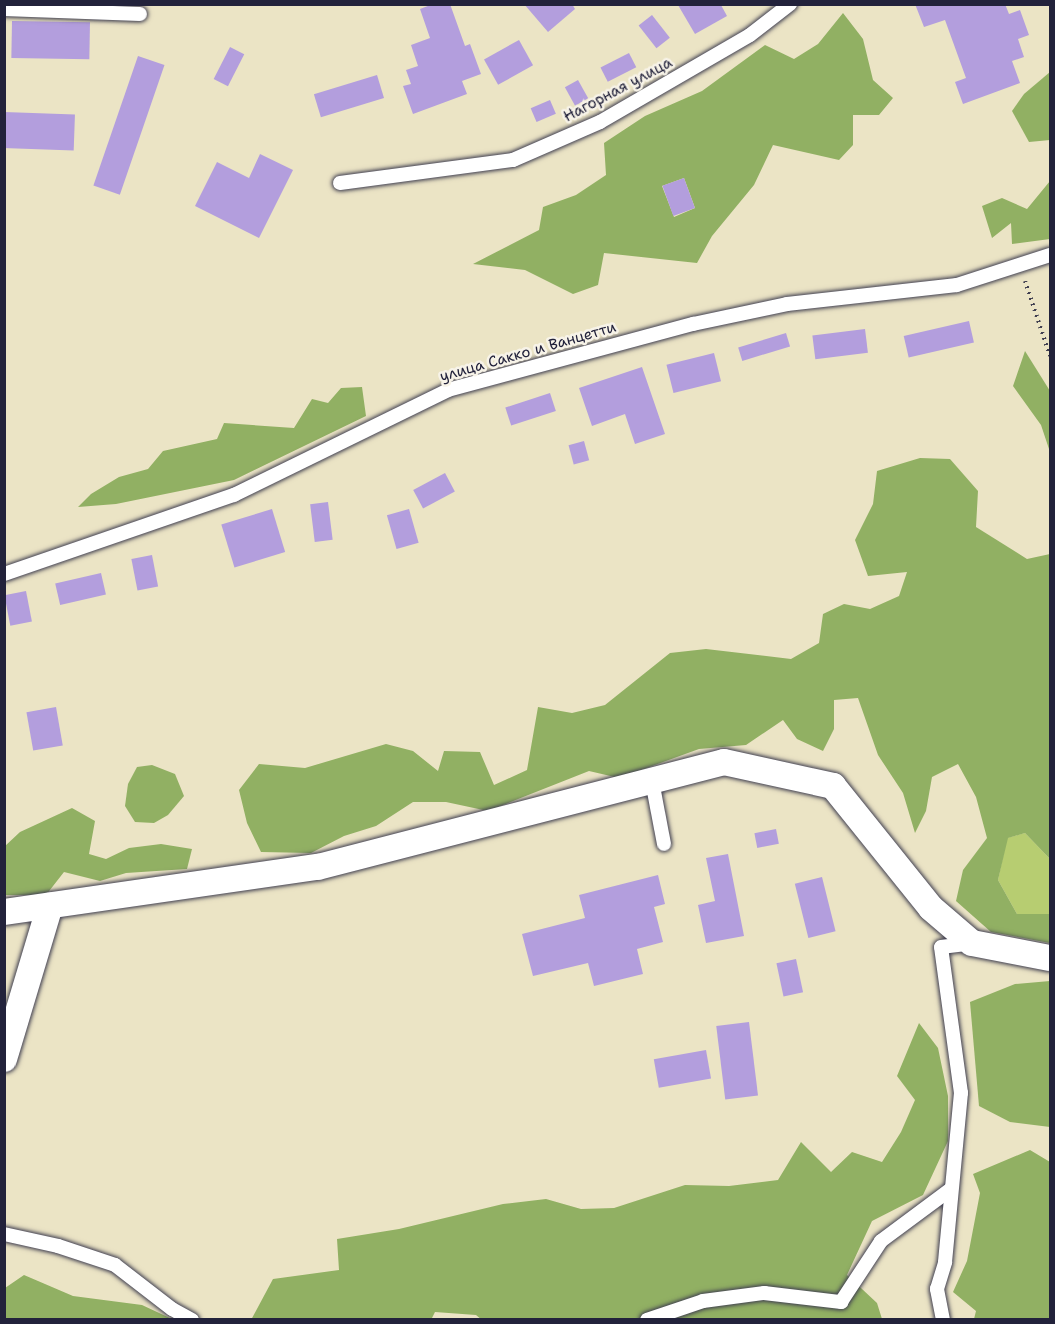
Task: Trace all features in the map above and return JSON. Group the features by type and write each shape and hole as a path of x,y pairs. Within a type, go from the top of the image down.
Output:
{"street":[{"path":"4,912 318,867 724,762 832,786 931,908 972,943 1050,958"},
{"path":"4,1059 50,906"}],"lane":[{"name":"Нагорная улица","path":"340,183 513,160 600,122 750,35 790,4"},
{"path":"4,9 140,14"},
{"name":"улица Сакко и Ванцетти","path":"4,574 234,495 448,390 693,324 786,304 957,285 1050,255"},
{"path":"652,781 664,844"},
{"path":"943,1320 937,1289 945,1262 962,1093 941,947 972,943"},
{"path":"647,1320 703,1301 764,1293 841,1302 881,1241 951,1189"},
{"path":"4,1234 58,1246 115,1264 192,1320"}],"path":[{"path":"1020,266 1050,356"}],"green space":[{"path":"843,13 863,39 873,80 893,98 879,115 853,115 853,145 839,160 773,145 754,185 712,236 697,263 604,253 598,285 573,294 525,270 473,264 539,230 543,207 576,195 606,175 604,143 645,116 702,91 765,45 794,59 818,44","holes":["684,178 695,208 674,217 662,186"]},
{"path":"1050,72 1050,140 1029,142 1012,111 1024,94"},
{"path":"1050,181 1050,239 1012,244 1011,223 992,238 982,206 1002,198 1027,209"},
{"path":"1025,351 1050,391 1050,452 1041,425 1013,386"},
{"path":"362,387 366,416 234,480 116,504 78,507 91,494 119,477 148,469 163,451 217,439 224,423 294,428 312,399 328,403 341,388"},
{"path":"920,458 950,459 978,491 976,527 1027,559 1050,554 1050,859 1025,833 1008,838 998,880 1017,914 1050,914 1050,943 991,932 956,901 963,870 987,838 976,797 958,764 932,777 926,811 915,833 903,793 878,755 858,698 834,700 834,729 823,751 797,739 783,720 746,745 699,749 619,778 589,771 488,811 446,802 413,802 376,826 344,836 311,853 261,852 247,823 239,790 259,764 305,768 386,744 413,751 438,771 444,751 480,752 494,785 527,770 538,707 572,713 605,705 670,653 706,649 791,659 819,643 823,614 844,604 870,609 899,596 907,572 868,576 855,540 873,504 877,471"},
{"path":"152,765 175,774 184,796 168,815 154,823 135,822 125,806 128,784 137,767"},
{"path":"72,808 95,821 89,854 106,859 129,848 161,844 192,849 187,869 126,873 100,881 64,872 46,895 5,895 4,847 20,832"},
{"path":"1025,833 1050,859 1050,914 1017,914 998,880 1007,838"},
{"path":"1050,981 1050,1127 1010,1122 979,1106 970,1002 1015,984"},
{"path":"919,1023 938,1048 948,1096 948,1141 923,1195 872,1221 847,1275 877,1303 882,1319 482,1320 476,1315 435,1312 431,1320 251,1320 273,1279 339,1270 337,1239 399,1229 503,1204 546,1199 581,1209 614,1208 685,1185 729,1186 778,1180 801,1142 831,1172 852,1152 882,1162 901,1132 915,1100 897,1076"},
{"path":"1030,1150 1050,1162 1050,1319 974,1319 976,1311 953,1292 967,1261 980,1193 973,1174"},
{"path":"24,1275 73,1296 142,1305 172,1319 5,1319 5,1288"}],"building":[{"path":"433,4 450,4 465,46 470,44 481,74 462,81 467,94 413,114 403,86 411,84 406,70 418,66 411,45 430,38 420,9"},
{"path":"524,4 572,4 575,9 548,32"},
{"path":"915,4 1005,4 1009,14 1020,10 1029,35 1018,39 1024,57 1012,61 1020,83 963,104 955,82 966,78 945,20 924,27"},
{"path":"678,5 721,5 727,16 695,34"},
{"path":"652,15 670,38 656,48 639,25"},
{"path":"12,21 90,22 89,59 11,58"},
{"path":"519,40 533,65 498,85 484,59"},
{"path":"230,47 244,54 228,86 214,79"},
{"path":"629,53 636,67 608,82 600,68"},
{"path":"138,56 164,65 120,195 93,186"},
{"path":"377,75 384,98 321,117 314,94"},
{"path":"578,80 588,98 575,106 565,87"},
{"path":"550,100 556,114 537,122 531,108"},
{"path":"4,112 75,114 74,150 4,148"},
{"path":"260,154 293,170 259,238 195,206 217,162 249,178"},
{"path":"684,178 695,208 673,216 662,186"},
{"path":"969,321 974,342 909,358 904,336"},
{"path":"865,329 868,353 815,359 812,335"},
{"path":"786,333 790,346 742,361 738,348"},
{"path":"714,353 721,381 673,393 666,365"},
{"path":"642,367 665,434 635,444 625,414 592,426 579,388"},
{"path":"550,393 556,411 511,426 505,408"},
{"path":"584,441 589,460 574,464 569,445"},
{"path":"445,473 455,492 423,508 413,490"},
{"path":"328,502 333,540 315,542 310,504"},
{"path":"272,509 285,552 234,568 221,524"},
{"path":"409,509 419,543 397,549 387,515"},
{"path":"152,555 158,586 137,590 131,559"},
{"path":"101,573 106,594 60,605 55,584"},
{"path":"26,591 32,621 10,626 4,595"},
{"path":"56,707 63,745 33,751 26,712"},
{"path":"776,829 779,844 757,848 754,833"},
{"path":"728,854 744,936 706,943 698,905 715,901 706,858"},
{"path":"658,875 665,904 654,907 663,942 637,949 643,974 594,986 588,963 533,976 522,934 585,918 579,895"},
{"path":"822,877 836,931 808,938 795,884"},
{"path":"796,959 803,992 784,996 776,963"},
{"path":"749,1022 758,1095 725,1099 716,1026"},
{"path":"706,1050 711,1079 659,1088 654,1059"}]}
